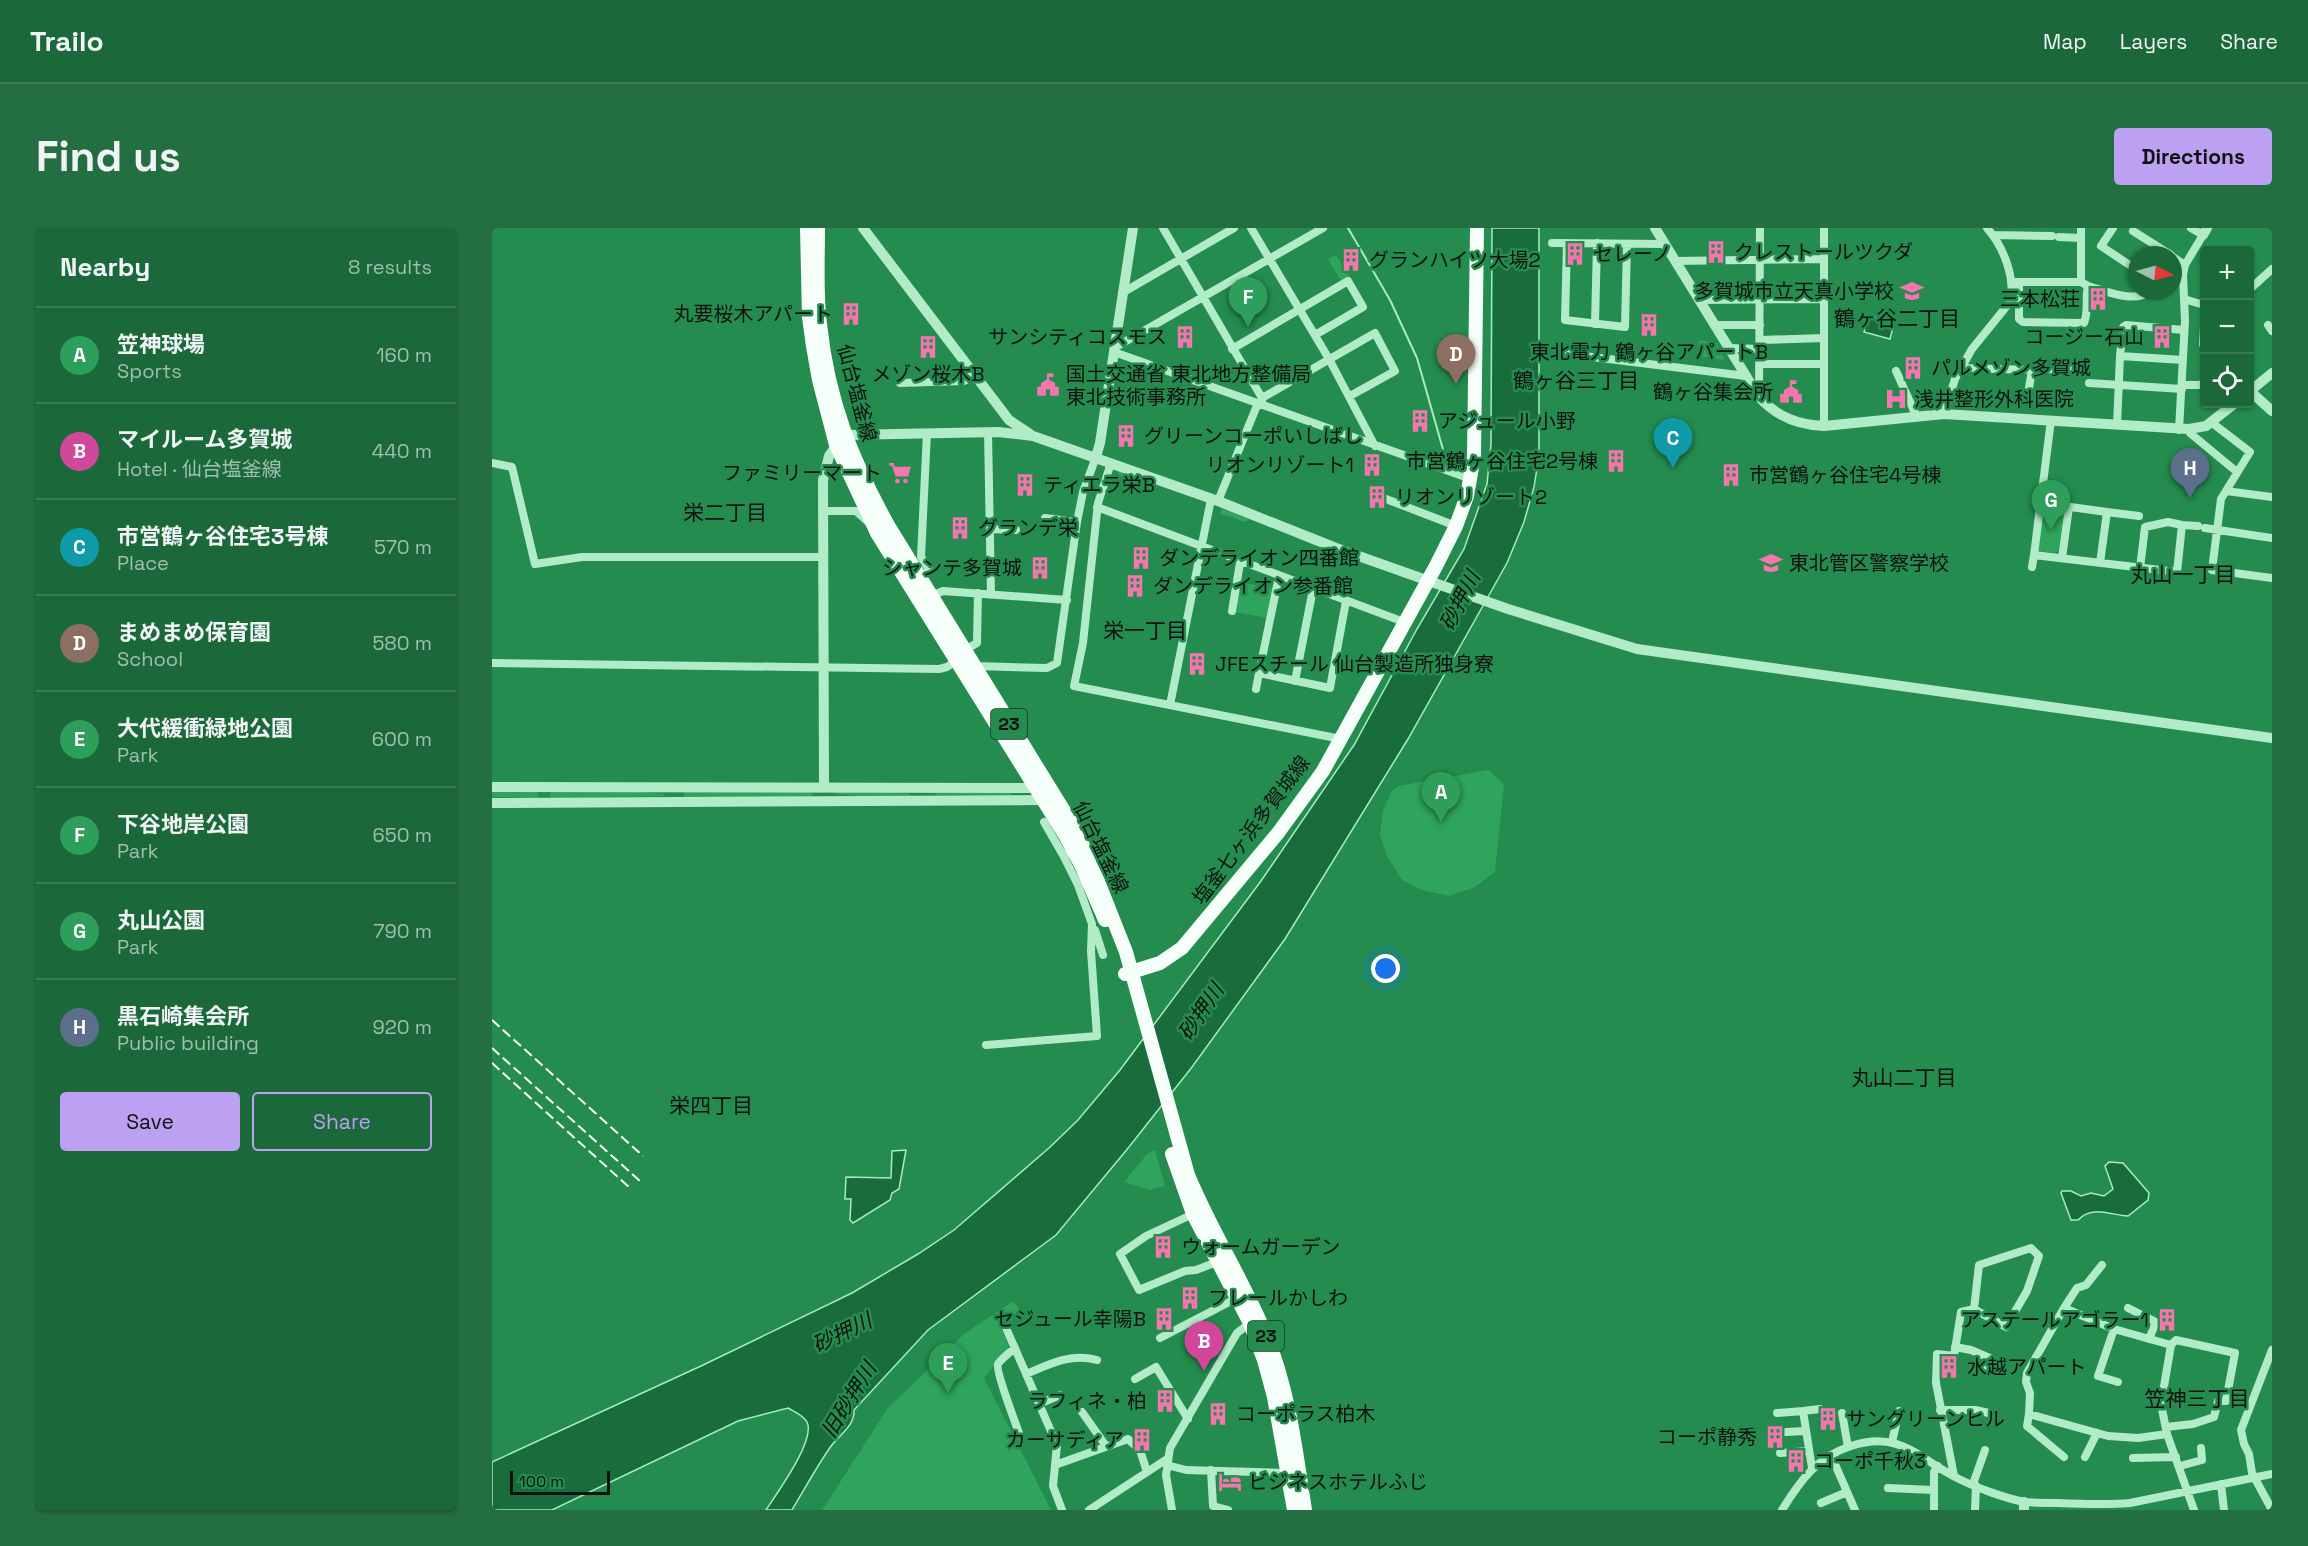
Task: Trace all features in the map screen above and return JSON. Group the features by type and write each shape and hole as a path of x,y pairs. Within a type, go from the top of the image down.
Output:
{"main road":[{"name":"仙台塩釜線","path":"807,228 809,318 819,380 877,533 961,655 974,666 1041,792 1068,853 1095,897 1127,973"},
{"name":"仙台塩釜線","path":"818,228 819,323 840,440 1041,792 1057,801 1072,824 1102,888 1143,1030 1179,1179 1193,1214 1217,1262 1238,1298 1268,1340 1286,1398 1305,1510"},
{"name":"塩釜七ヶ浜多賀城線","path":"1127,973 1160,963 1172,956 1195,935 1302,802 1341,739 1404,622 1432,581 1456,526 1471,479 1476,432 1478,228"},
{"name":"仙台塩釜線","path":"1165,1114 1201,1207 1254,1320 1274,1396 1294,1510"}],"street":[{"path":"863,228 1009,420 1033,436"},
{"path":"974,666 1053,667 1060,657 1077,522 1083,492 1100,442 1133,228"},
{"path":"1163,228 1261,402"},
{"path":"1122,293 1234,228"},
{"path":"1251,228 1329,359 1375,446"},
{"path":"1114,350 1323,228"},
{"path":"1655,228 1760,398 1769,408 1786,419 1806,425 1824,426 1944,414 2184,430 2206,426 2229,408"},
{"path":"1760,228 1760,398"},
{"path":"1824,228 1824,426"},
{"path":"2112,228 2101,246 2128,264"},
{"path":"2184,430 2183,275 2185,265 2205,231 2191,228"},
{"path":"1990,231 2055,236 2081,233 2085,284 2086,318 2084,323 2023,322 2019,319 2015,282 1990,231"},
{"path":"2133,231 2156,246"},
{"path":"1552,243 1665,244"},
{"path":"1567,243 1565,320 1625,327 1627,244"},
{"path":"1595,324 1597,243"},
{"path":"1675,261 1824,259"},
{"path":"2254,286 2272,269"},
{"path":"1232,349 1348,281 1363,307 1315,335"},
{"path":"2015,282 2085,284 2128,296"},
{"path":"1944,414 1955,379 1972,349 2010,302 2015,282"},
{"path":"1699,300 1824,299"},
{"path":"2184,299 2200,304"},
{"path":"1714,324 1760,325"},
{"path":"2117,425 2123,327 2126,325 2184,330"},
{"path":"1170,705 1201,546 1215,500 1261,402 1375,333 1395,371 1350,396"},
{"path":"1729,348 1824,338"},
{"path":"1114,350 1471,479"},
{"path":"1560,353 1746,376"},
{"path":"2121,356 2183,360"},
{"path":"1760,364 1824,364"},
{"path":"1962,368 2032,370 2084,368"},
{"path":"2029,388 2032,370"},
{"path":"1896,371 1916,415"},
{"path":"2254,388 2272,373"},
{"path":"900,383 964,381 975,375"},
{"path":"2089,383 2120,386 2200,386"},
{"path":"2254,395 2272,411"},
{"path":"993,432 1003,428 1009,420"},
{"path":"2032,567 2051,420"},
{"path":"2211,422 2250,452 2221,500 2212,570 2272,578"},
{"path":"2184,430 2237,472"},
{"path":"991,595 990,529 993,432"},
{"path":"826,801 824,787 825,468 840,440 927,433 993,432 1033,436 1215,500 1336,548 1492,603 1637,649 2272,738"},
{"path":"918,577 930,571 921,557 927,433"},
{"path":"492,463 512,467 536,564 582,557 824,557"},
{"path":"1111,463 1097,507 1083,643 1074,686 1341,739"},
{"path":"2226,491 2272,497"},
{"path":"1386,499 1456,526"},
{"path":"2041,503 2139,516"},
{"path":"1097,507 1404,622"},
{"path":"2062,558 2069,507"},
{"path":"824,511 856,511 877,533"},
{"path":"2100,563 2107,512"},
{"path":"1045,518 1077,522"},
{"path":"2140,568 2145,527 2168,522 2272,538"},
{"path":"2034,555 2176,572 2182,525"},
{"path":"990,529 1016,530"},
{"path":"1232,611 1240,562"},
{"path":"1256,689 1279,576"},
{"path":"1295,681 1313,589"},
{"path":"931,596 943,591 1067,600"},
{"path":"492,663 939,669 946,667 978,643 978,593"},
{"path":"1259,673 1329,688 1346,602"},
{"path":"492,787 824,787 1041,792"},
{"path":"916,788 916,800"},
{"path":"492,803 916,800 1041,792"},
{"path":"1044,822 1068,853 1103,955"},
{"path":"986,1045 1097,1036 1091,951 1092,924"},
{"path":"1193,1214 1146,1236 1120,1254 1139,1290 1185,1270 1196,1270 1217,1262"},
{"path":"1954,1476 1936,1383 1937,1354 1954,1356 1961,1312 1974,1309 2006,1327 2027,1291 2039,1257 2031,1248 1979,1264 1974,1309"},
{"path":"2064,1457 2027,1426 2030,1393 2026,1382 2027,1373 2077,1288 2086,1285 2102,1264"},
{"path":"1160,1338 1238,1298"},
{"path":"2064,1308 2114,1329 2171,1345"},
{"path":"2128,1308 2156,1322 2149,1339"},
{"path":"1172,1510 1166,1475 1170,1448 1237,1333 1254,1320"},
{"path":"1003,1321 1057,1445 1053,1486 1062,1510"},
{"path":"2114,1329 2098,1376 2118,1382"},
{"path":"2029,1414 2097,1433 2138,1438 2167,1431 2193,1424 2214,1417 2218,1401 2226,1401 2235,1353 2176,1340 2171,1345 2161,1404 2167,1431 2194,1510"},
{"path":"1955,1347 1971,1350 1990,1358 1986,1371"},
{"path":"1015,1348 998,1364 997,1370 1020,1436"},
{"path":"2271,1510 2255,1478 2241,1430 2272,1350"},
{"path":"1026,1374 1064,1358 1083,1356 1097,1360"},
{"path":"1135,1379 1156,1367 1188,1419"},
{"path":"1039,1404 1060,1395"},
{"path":"1777,1413 1820,1409"},
{"path":"1940,1410 1976,1410 1989,1413"},
{"path":"1803,1411 1812,1468"},
{"path":"1892,1442 1899,1411"},
{"path":"1082,1412 1106,1446"},
{"path":"1842,1413 1848,1447"},
{"path":"1786,1432 1806,1431"},
{"path":"2085,1457 2097,1433"},
{"path":"1055,1465 1128,1438 1140,1450 1147,1472"},
{"path":"1782,1510 1819,1461 1848,1447 1879,1441 1892,1442 1954,1476 2024,1506 2111,1507 2272,1474"},
{"path":"2133,1458 2178,1462 2202,1460 2201,1448"},
{"path":"1975,1510 1974,1485 1985,1450"},
{"path":"1780,1453 1809,1451"},
{"path":"1831,1455 1855,1510"},
{"path":"1089,1510 1147,1472 1167,1462 1186,1470 1288,1473"},
{"path":"1934,1510 1934,1472 1938,1466"},
{"path":"1211,1470 1213,1506 1228,1510"},
{"path":"2221,1484 2224,1510"},
{"path":"1888,1488 1934,1490"},
{"path":"1821,1503 1847,1492"}],"shaded area":[{"path":"1336,255 1349,276 1341,281 1328,259"},
{"path":"1699,340 1717,343 1725,360 1696,356"},
{"path":"1118,470 1153,485 1149,487 1118,475"},
{"path":"1223,508 1249,518 1249,520 1245,522 1221,514 1220,511"},
{"path":"2045,508 2062,510 2064,514 2059,550 2055,553 2039,551 2037,547 2042,510"},
{"path":"1241,582 1272,588 1267,618 1235,612"},
{"path":"1488,770 1504,784 1495,872 1475,887 1450,896 1421,890 1402,880 1387,856 1380,835 1383,810 1392,791 1398,786"},
{"path":"858,790 908,793 911,796 886,798 832,792"},
{"path":"492,791 537,792 539,795 537,798 492,797"},
{"path":"629,791 665,796 552,798 550,795 551,792"},
{"path":"684,792 812,792 813,794 810,797 684,797"},
{"path":"1010,792 1011,796 936,795 936,793"},
{"path":"1155,1150 1165,1186 1150,1190 1124,1182 1147,1154"},
{"path":"1013,1301 1022,1312 1001,1328 1009,1347 984,1378 1051,1510 822,1510 888,1408 964,1334"}],"water":[{"path":"1492,228 1539,228 1539,456 1534,487 1524,522 1507,563 1408,739 1285,939 1192,1067 1056,1235 928,1330 854,1410 849,1426 832,1444 792,1510 766,1510 794,1466 806,1441 807,1422 788,1408 738,1421 552,1510 492,1510 492,1462 701,1366 852,1293 918,1254 954,1230 1049,1148 1078,1120 1120,1070 1261,881 1354,745 1417,629 1464,549 1487,484 1491,444"},
{"path":"1868,316 1894,323 1890,339 1864,332"},
{"path":"906,1150 899,1189 892,1193 890,1200 853,1223 850,1220 851,1199 845,1199 846,1177 891,1178 892,1151"},
{"path":"2109,1162 2123,1163 2149,1193 2148,1200 2128,1216 2095,1212 2083,1215 2078,1220 2071,1220 2062,1191 2071,1191 2081,1196 2091,1193 2104,1196 2113,1189 2105,1166"}],"waterway":[{"path":"1348,228 1390,300 1417,358 1446,460 1451,465 1463,469"}],"railway":[{"path":"492,1020 643,1156"},
{"path":"492,1048 641,1182"},
{"path":"492,1063 631,1189"}],"place":[{"name":"クレストールツクダ","path":"1716,252"},
{"name":"セレーノ","path":"1575,254"},
{"name":"グランハイツ大場2","path":"1351,260"},
{"name":"多賀城市立天真小学校","path":"1912,291"},
{"name":"三本松荘","path":"2098,299"},
{"name":"丸要桜木アパート","path":"851,314"},
{"name":"東北電力 鶴ヶ谷アパートB","path":"1649,325"},
{"name":"下谷地岸公園","path":"1248,327"},
{"name":"サンシティコスモス","path":"1185,337"},
{"name":"コージー石山","path":"2162,337"},
{"name":"メゾン桜木B","path":"928,347"},
{"name":"パルメゾン多賀城","path":"1913,368"},
{"name":"まめまめ保育園","path":"1456,384"},
{"name":"国土交通省 東北地方整備局 東北技術事務所","path":"1048,385"},
{"name":"鶴ヶ谷集会所","path":"1791,392"},
{"name":"浅井整形外科医院","path":"1896,399"},
{"name":"アジュール小野","path":"1420,421"},
{"name":"グリーンコーポいしばし","path":"1126,436"},
{"name":"市営鶴ヶ谷住宅2号棟","path":"1616,461"},
{"name":"リオンリゾート1","path":"1372,465"},
{"name":"市営鶴ヶ谷住宅3号棟","path":"1673,468"},
{"name":"ファミリーマート","path":"900,473"},
{"name":"市営鶴ヶ谷住宅4号棟","path":"1731,475"},
{"name":"ティエラ栄B","path":"1025,485"},
{"name":"リオンリゾート2","path":"1377,497"},
{"name":"黒石崎集会所","path":"2190,498"},
{"name":"グランデ栄","path":"960,528"},
{"name":"丸山公園","path":"2051,530"},
{"name":"ダンデライオン四番館","path":"1141,558"},
{"name":"東北管区警察学校","path":"1771,563"},
{"name":"シャンテ多賀城","path":"1040,568"},
{"name":"ダンデライオン参番館","path":"1135,586"},
{"name":"JFEスチール 仙台製造所独身寮","path":"1197,664"},
{"name":"笠神球場","path":"1441,822"},
{"name":"ウォームガーデン","path":"1163,1247"},
{"name":"フレールかしわ","path":"1190,1298"},
{"name":"セジュール幸陽B","path":"1164,1319"},
{"name":"アステールアゴラー1","path":"2167,1320"},
{"name":"水越アパート","path":"1949,1367"},
{"name":"マイルーム多賀城","path":"1204,1371"},
{"name":"大代緩衝緑地公園","path":"948,1393"},
{"name":"ラフィネ・柏","path":"1165,1401"},
{"name":"コーポラス柏木","path":"1218,1414"},
{"name":"サングリーンヒル","path":"1828,1419"},
{"name":"コーポ静秀","path":"1775,1437"},
{"name":"カーサディア","path":"1142,1440"},
{"name":"コーポ千秋3","path":"1796,1461"},
{"name":"ビジネスホテルふじ","path":"1230,1482"}],"district":[{"name":"鶴ヶ谷二丁目","path":"1897,319"},
{"name":"鶴ヶ谷三丁目","path":"1576,381"},
{"name":"栄二丁目","path":"725,513"},
{"name":"丸山一丁目","path":"2183,575"},
{"name":"栄一丁目","path":"1145,631"},
{"name":"丸山二丁目","path":"1904,1078"},
{"name":"栄四丁目","path":"711,1106"},
{"name":"笠神三丁目","path":"2197,1399"}],"water label":[{"name":"砂押川","path":"1460,601"},
{"name":"砂押川","path":"1201,1012"},
{"name":"砂押川","path":"842,1333"},
{"name":"旧砂押川","path":"849,1400"}]}
